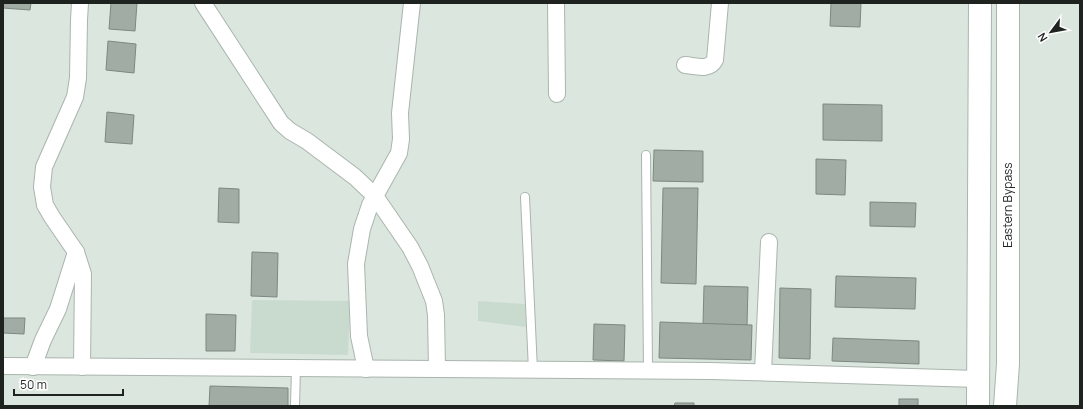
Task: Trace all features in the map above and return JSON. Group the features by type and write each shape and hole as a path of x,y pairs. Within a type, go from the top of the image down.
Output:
{"main road":[{"path":"978,406 980,3"},
{"name":"Eastern Bypass","path":"1005,406 1008,364 1008,3"}],"street":[{"path":"80,3 78,20 78,78 74,97 44,167 42,187 45,205 52,218 76,252 83,274 82,367"},
{"path":"203,3 281,123 355,177 375,196 410,247 420,266 434,301 436,315 437,369"},
{"path":"366,369 358,336 356,264 362,229 370,205 399,153 401,139 400,113 412,3"},
{"path":"556,3 557,94"},
{"path":"685,65 708,68 715,60 720,3"},
{"path":"763,372 769,242"},
{"path":"34,367 43,340 58,309 76,252"},
{"path":"3,366 648,370 978,379"}],"lane":[{"path":"646,155 648,370"},
{"path":"525,197 533,370"},
{"path":"295,406 296,368"}],"shaded area":[{"path":"252,300 350,301 348,355 250,353"},
{"path":"478,301 525,304 526,327 478,321"}],"building":[{"path":"3,3 31,3 30,10 3,8"},
{"path":"111,3 137,3 135,31 109,29"},
{"path":"831,3 861,3 860,27 830,26"},
{"path":"108,41 136,44 134,73 106,70"},
{"path":"823,104 882,105 882,141 823,140"},
{"path":"107,112 134,115 132,144 105,142"},
{"path":"654,150 703,151 703,182 653,181"},
{"path":"816,159 846,160 845,195 816,194"},
{"path":"219,188 239,189 239,223 218,222"},
{"path":"663,188 698,188 696,284 661,283"},
{"path":"870,202 916,203 915,227 870,226"},
{"path":"252,252 278,253 277,297 251,296"},
{"path":"836,276 916,278 915,309 835,307"},
{"path":"704,286 748,287 747,325 703,324"},
{"path":"780,288 811,289 810,359 779,358"},
{"path":"206,314 236,315 235,351 206,351"},
{"path":"3,318 25,318 24,334 3,333"},
{"path":"660,322 752,325 751,360 659,358"},
{"path":"594,324 625,325 624,361 593,360"},
{"path":"833,338 919,341 919,364 832,361"},
{"path":"210,386 288,388 288,406 209,406"},
{"path":"899,399 918,399 918,406 899,406"},
{"path":"675,403 694,403 694,406 674,406"}]}
